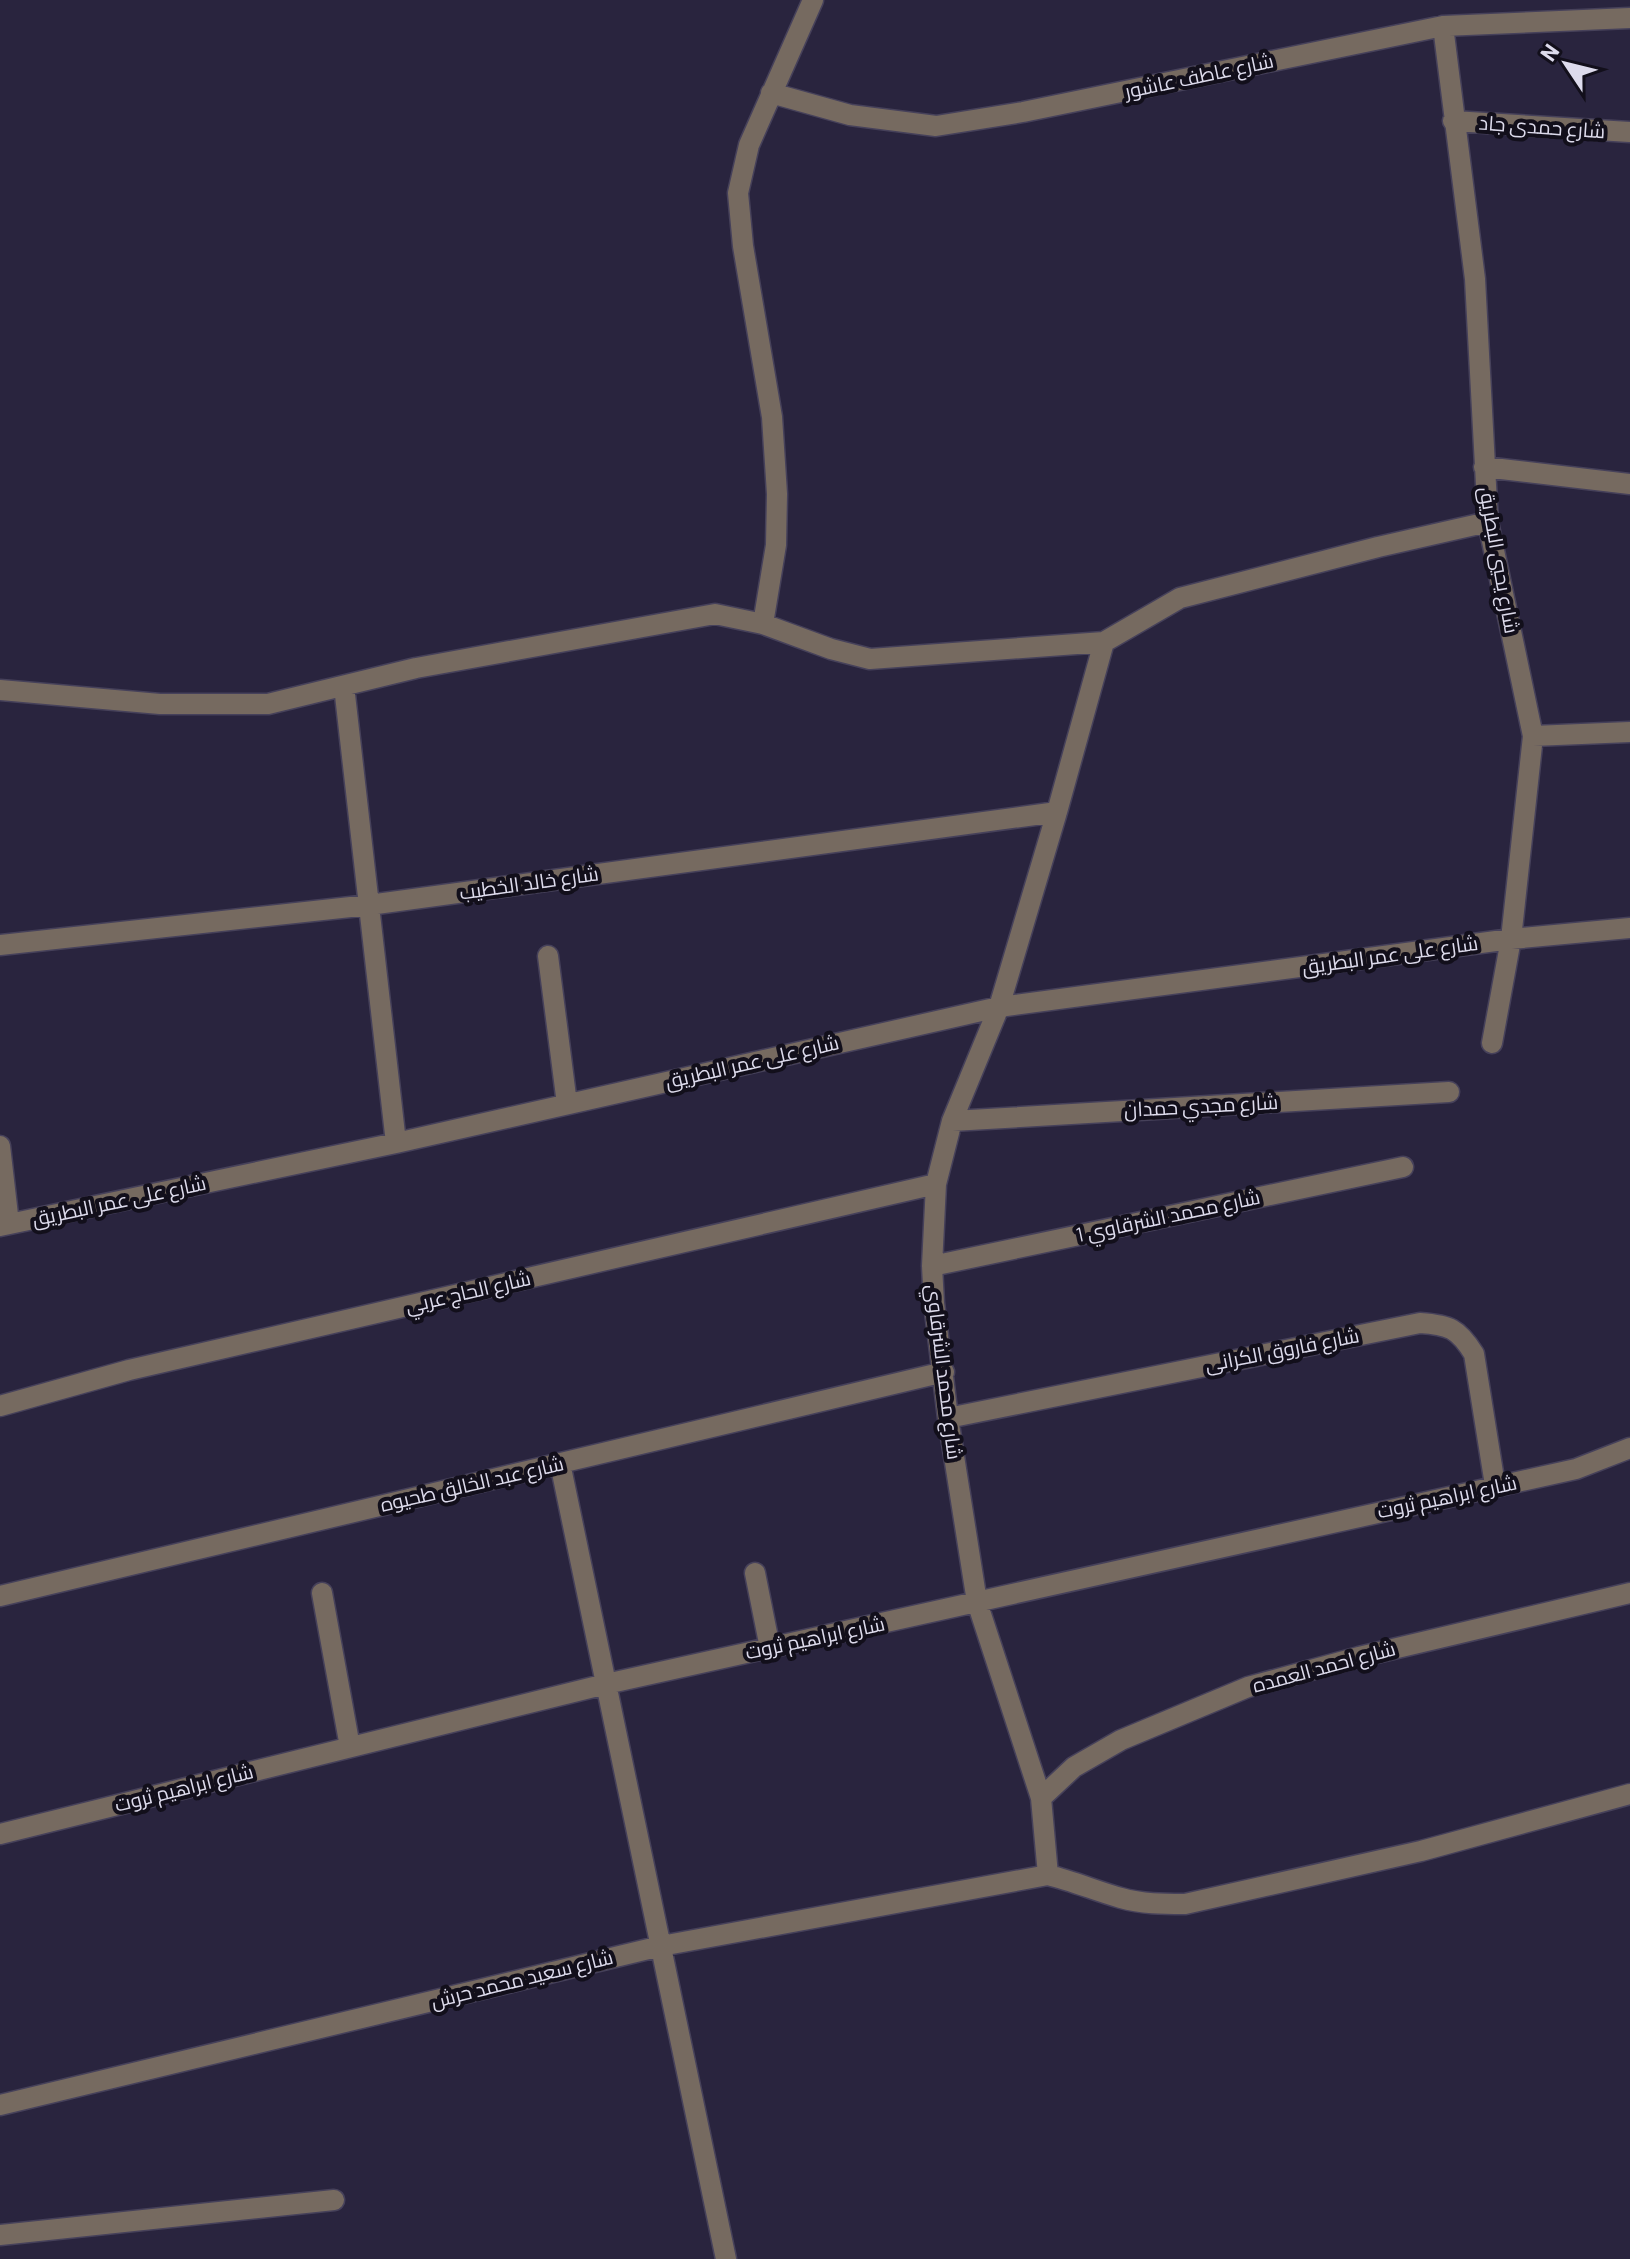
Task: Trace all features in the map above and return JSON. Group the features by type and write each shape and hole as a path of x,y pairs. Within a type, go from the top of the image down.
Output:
{"street":[{"path":"763,624 776,545 777,494 772,417 743,246 738,193 749,145 813,0"},
{"name":"شارع عاطف عاشور","path":"771,93 850,115 936,126 1023,112 1443,26 1630,18"},
{"name":"شارع يحيي البطريق","path":"1443,26 1475,279 1488,522 1533,736 1511,939 1492,1043"},
{"name":"شارع حمدى جاد","path":"1453,121 1630,132"},
{"path":"1484,467 1630,484"},
{"path":"0,690 160,704 268,704 416,668 715,614 763,624 831,649 870,659 1104,642 1180,598 1488,522"},
{"name":"شارع محمد الشرقاوي","path":"1048,1875 1041,1798 977,1602 948,1418 932,1266 936,1184 952,1121 999,1007 1104,642"},
{"path":"344,686 396,1143"},
{"path":"1533,736 1630,732"},
{"name":"شارع خالد الخطيب","path":"0,945 369,905 1057,812"},
{"name":"شارع على عمر البطريق","path":"4,1225 396,1143 999,1007 1511,939 1630,928"},
{"path":"548,956 567,1104"},
{"name":"شارع مجدي حمدان","path":"952,1121 1449,1092"},
{"path":"0,1146 4,1225"},
{"name":"شارع محمد الشرقاوي 1","path":"932,1266 1403,1167"},
{"name":"شارع الحاج عربي","path":"0,1406 129,1370 936,1184"},
{"name":"شارع فاروق الكرانى","path":"948,1418 1420,1323 1445,1325 1465,1339 1474,1354 1495,1485"},
{"name":"شارع عبد الخالق طحيوه","path":"0,1596 944,1372"},
{"name":"شارع ابراهيم ثروت","path":"0,1834 606,1684 1576,1469 1630,1448"},
{"path":"560,1463 726,2259"},
{"path":"755,1573 770,1648"},
{"path":"322,1593 350,1747"},
{"name":"شارع احمد العمده","path":"1041,1798 1074,1767 1121,1740 1248,1687 1359,1657 1630,1593"},
{"path":"1048,1875 1123,1899 1185,1904 1421,1851 1630,1794"},
{"name":"شارع سعيد محمد حرش","path":"0,2105 661,1946 1048,1875"},
{"path":"0,2235 334,2200"}]}
